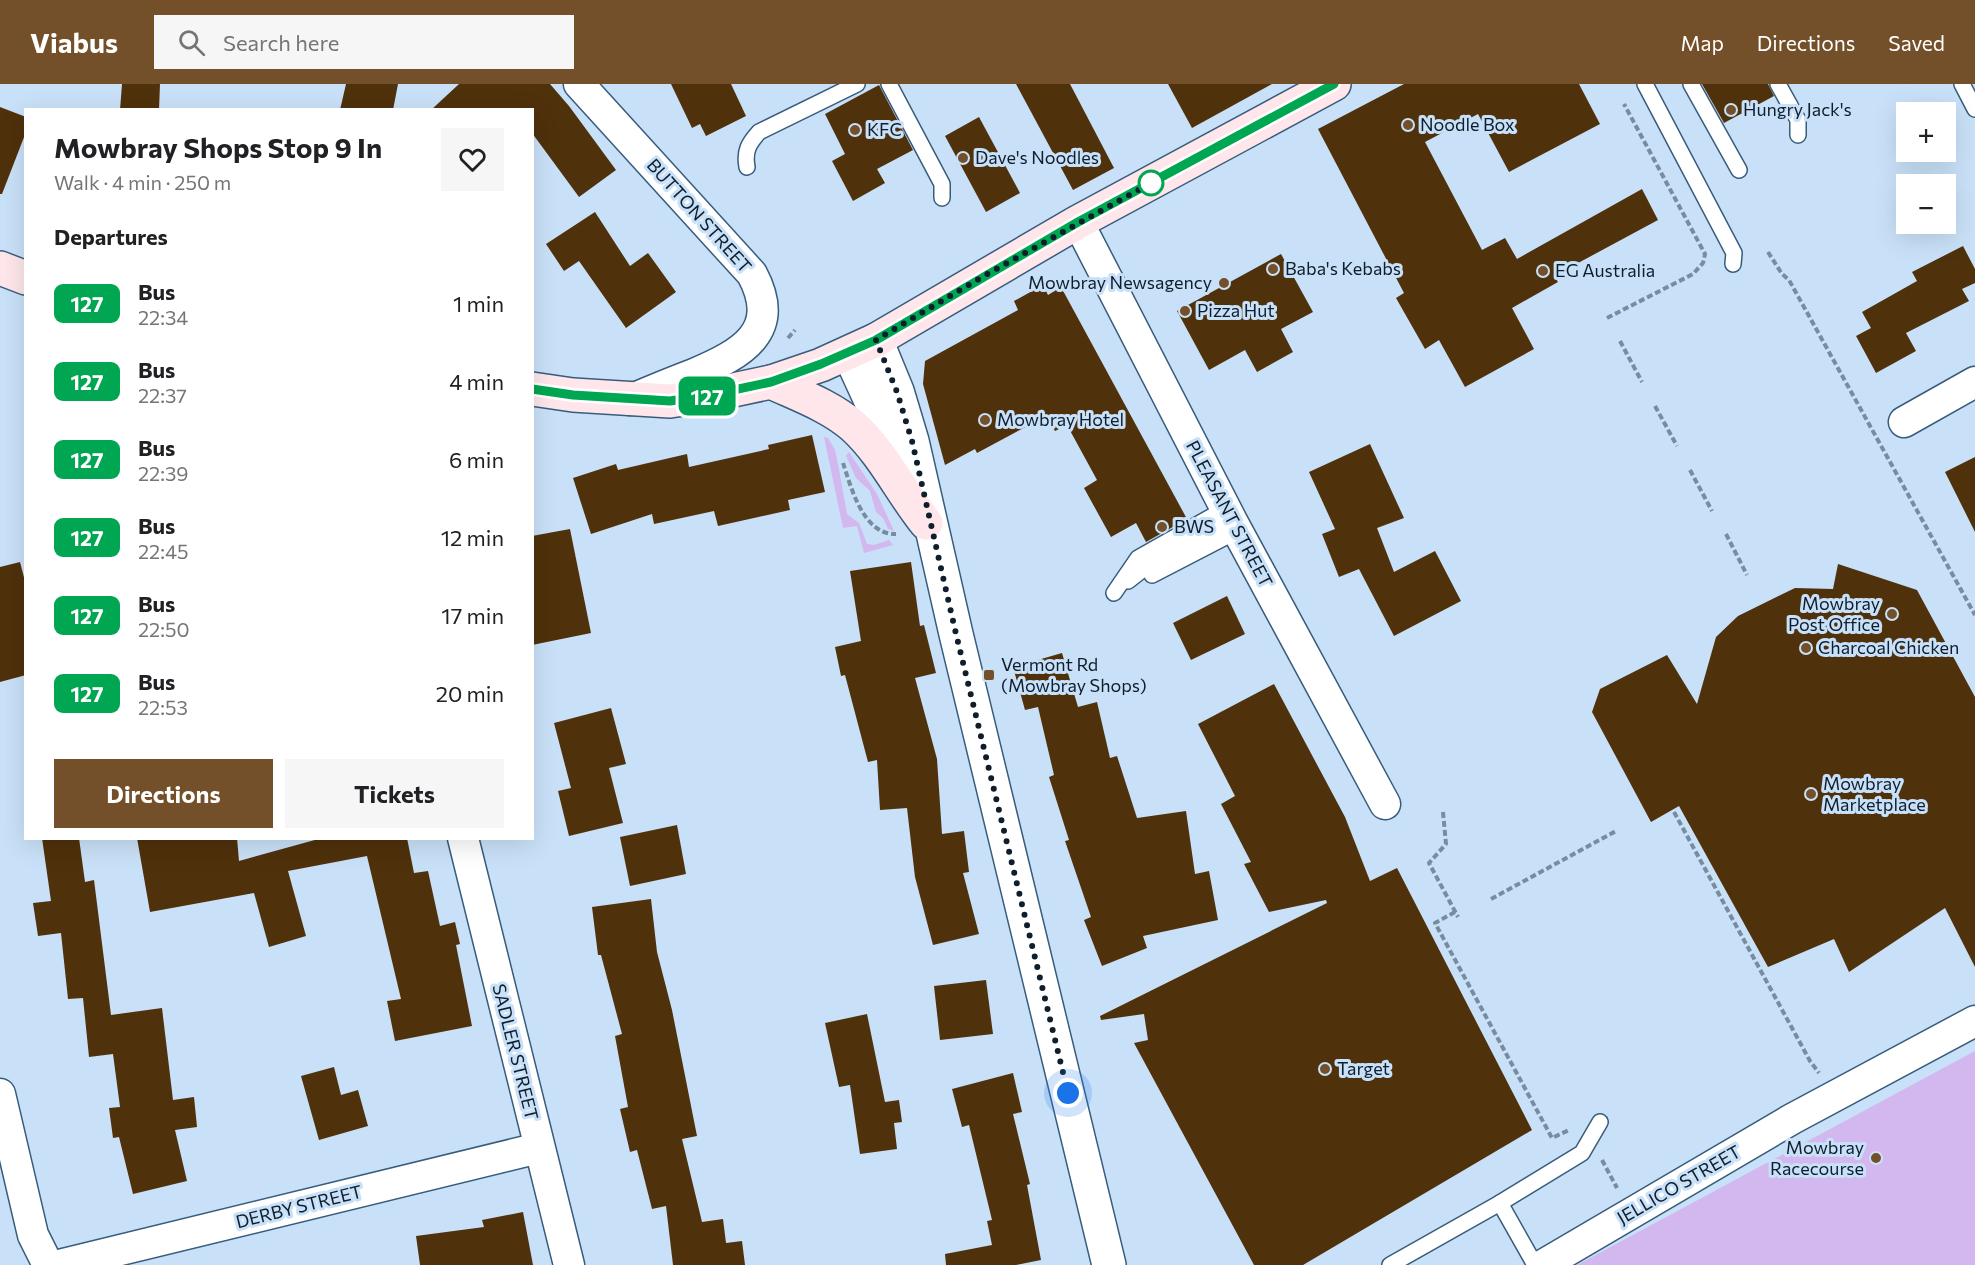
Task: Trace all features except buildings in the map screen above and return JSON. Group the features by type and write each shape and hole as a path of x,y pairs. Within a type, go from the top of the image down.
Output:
{"main road":[{"path":"534,389 630,400 670,401 771,382 863,347 1078,222 1334,84"},
{"path":"0,268 24,277"},
{"path":"771,382 821,405 853,426 877,453 921,535"}],"street":[{"name":"BUTTON STREET","path":"579,84 752,274 757,285 762,315 756,335 734,356 630,400"},
{"name":"PLEASANT STREET","path":"1078,222 1231,520 1385,804"},
{"path":"863,347 905,417 921,535 1109,1265"},
{"path":"1904,422 1975,382"},
{"name":"SADLER STREET","path":"463,840 569,1265"},
{"name":"JELLICO STREET","path":"1543,1265 1792,1119 1975,1021"},
{"path":"0,1094 33,1234 48,1265"},
{"name":"DERBY STREET","path":"59,1265 539,1148"}],"lane":[{"path":"747,167 745,156 749,143 759,132 857,84"},
{"path":"889,84 942,184 942,198"},
{"path":"1645,84 1734,253 1733,264"},
{"path":"1691,84 1739,170"},
{"path":"1778,84 1798,120 1798,135"},
{"path":"1962,84 1975,109"},
{"path":"1231,520 1114,593 1138,558 1231,520"},
{"path":"1390,1265 1500,1203 1582,1153 1600,1122"},
{"path":"1500,1203 1535,1265"}],"path":[{"path":"1607,318 1693,274 1703,263 1706,254 1624,104"},
{"path":"1768,252 1782,274 1789,280 1975,615"},
{"path":"1620,341 1642,382"},
{"path":"1655,406 1677,446"},
{"path":"840,454 860,508 874,524 888,534 921,535"},
{"path":"1690,470 1712,511"},
{"path":"1726,534 1747,575"},
{"path":"1443,812 1446,844 1429,863 1458,917"},
{"path":"1674,812 1810,1061 1820,1074"},
{"path":"1491,899 1616,831"},
{"path":"1455,912 1435,923 1552,1138 1572,1128 1586,1146 1600,1156 1622,1197"}],"shaded area":[{"path":"824,437 828,438 835,450 847,514 859,523 867,544 874,545 889,540 893,545 864,553 857,526 843,528"},
{"path":"849,452 877,494 894,531 888,529 883,518 876,512 870,491 856,478 846,456"},
{"name":"Mowbray Racecourse","path":"1975,1051 1975,1265 1577,1265"}],"bus line":[{"name":"127","path":"534,389 630,400 670,401 771,382 821,364 876,340 1078,222 1334,84"}],"place":[{"name":"Hungry Jack's","path":"1731,110"},
{"name":"Noodle Box","path":"1408,125"},
{"name":"KFC","path":"855,130"},
{"name":"Dave's Noodles","path":"963,158"},
{"name":"Baba's Kebabs","path":"1273,269"},
{"name":"EG Australia","path":"1543,271"},
{"name":"Mowbray Newsagency","path":"1224,283"},
{"name":"Pizza Hut","path":"1185,311"},
{"name":"Mowbray Hotel","path":"985,420"},
{"name":"BWS","path":"1162,527"},
{"name":"Mowbray Post Office","path":"1892,614"},
{"name":"Charcoal Chicken","path":"1806,648"},
{"name":"Vermont Rd (Mowbray Shops)","path":"989,675"},
{"name":"Mowbray Marketplace","path":"1811,794"},
{"name":"Target","path":"1325,1069"},
{"name":"Mowbray Racecourse","path":"1876,1158"}],"route":[{"path":"1068,1093 956,634 912,441 897,392 876,340 1078,222 1151,183"}]}
